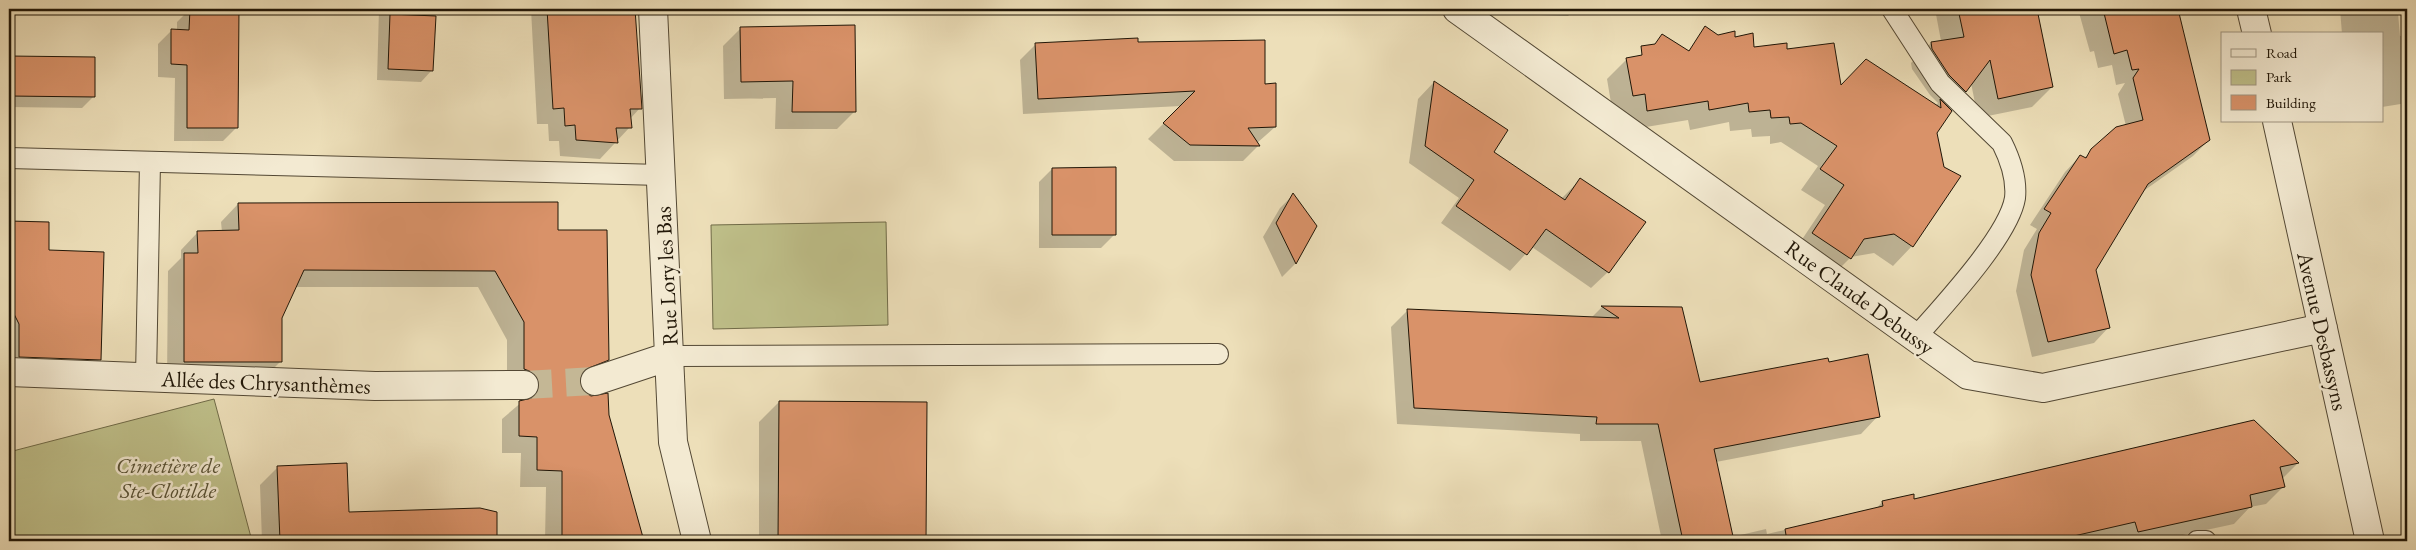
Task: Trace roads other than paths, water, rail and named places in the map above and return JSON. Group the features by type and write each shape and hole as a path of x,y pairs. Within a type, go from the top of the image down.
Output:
{"street":[{"name":"Rue Lory les Bas","path":"653,9 670,356 672,442 697,541"},
{"name":"Rue Claude Debussy","path":"1456,9 1968,375 2043,388 2323,328"},
{"path":"2251,9 2257,32"},
{"name":"Avenue Desbassyns","path":"2276,122 2370,541"},
{"path":"595,381 670,356"},
{"name":"Allée des Chrysanthèmes","path":"9,372 375,386 524,385"}],"lane":[{"path":"1892,9 1940,83 2002,143 2008,155 2014,178 2015,199 2005,222 1976,268 1916,337"},
{"path":"9,158 661,175"},
{"path":"146,378 150,162"},
{"path":"670,356 1218,354"},
{"path":"2197,541 2206,541"}],"tunnel":[{"path":"524,385 595,381"}],"park label":[{"name":"Cimetière de Ste-Clotilde","path":"168,478"}]}
